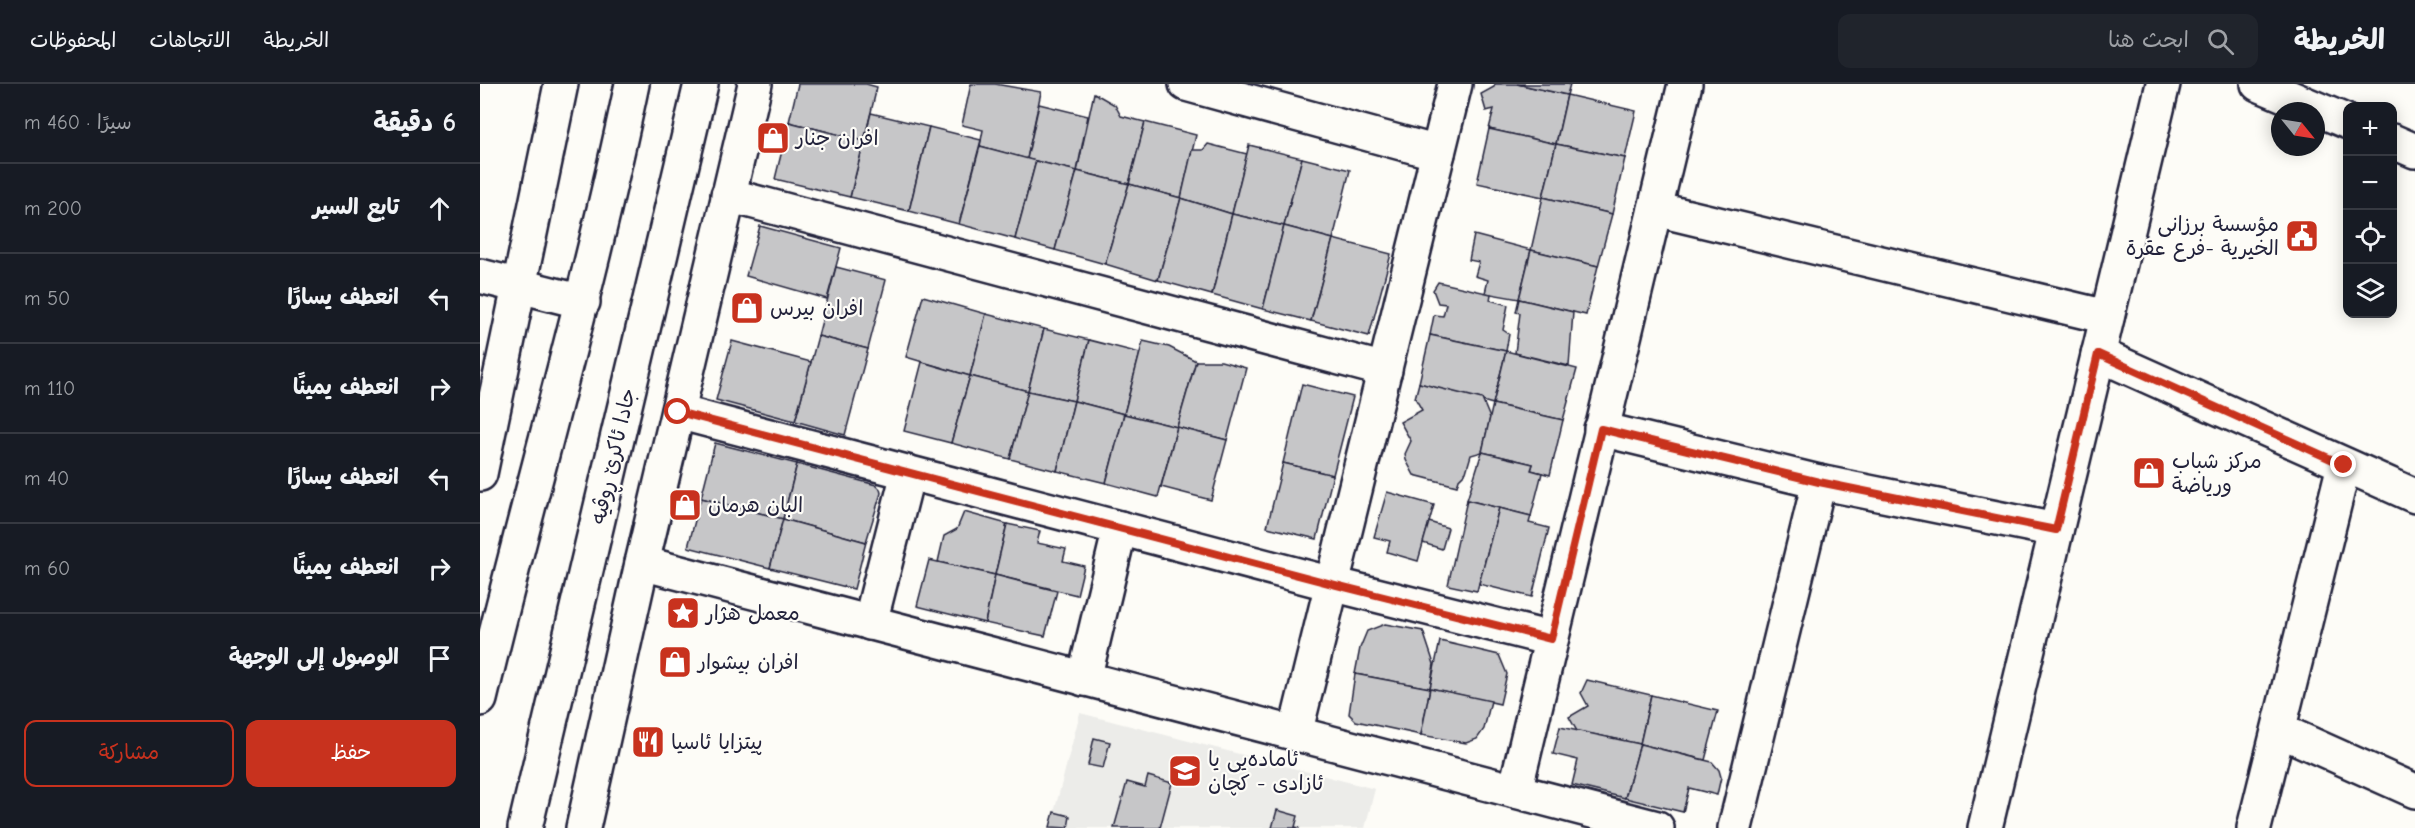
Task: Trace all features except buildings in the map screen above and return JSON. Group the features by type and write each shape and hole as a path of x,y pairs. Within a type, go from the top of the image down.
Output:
{"main road":[{"path":"480,474 521,286 561,84"},
{"path":"480,699 504,599 583,302 632,84"},
{"name":"جادا ئاکرێ ڕوڤیە","path":"525,828 701,84"},
{"path":"583,828 642,563 755,84"},
{"path":"1186,84 1228,89 1438,153"},
{"path":"1295,734 1455,84"},
{"path":"1515,790 1685,84"},
{"path":"2258,84 2343,120"},
{"path":"1985,828 2107,317 2156,85"},
{"path":"2397,143 2415,151"},
{"path":"728,195 1385,370"},
{"path":"1655,209 2107,317"},
{"path":"480,276 583,302"},
{"path":"2098,354 2415,496"},
{"path":"678,412 1332,584 1551,639"},
{"path":"1601,429 1819,482 2056,530"},
{"path":"2254,828 2344,465"},
{"path":"870,623 908,473"},
{"path":"1735,828 1819,482"},
{"path":"1084,679 1120,528"},
{"path":"642,563 1657,828"},
{"path":"2279,730 2415,791"}],"shaded area":[{"name":"ئامادەیی یا ئازادی - کچان","path":"1080,713 1375,789 1365,828 1050,828"}],"place":[{"name":"افران جنار","path":"773,138"},
{"name":"مؤسسة برزانى الخيرية -فرع عقرة","path":"2302,236"},
{"name":"افران بيرس","path":"747,308"},
{"name":"مركز شباب ورياضة","path":"2149,473"},
{"name":"البان هرمان","path":"685,505"},
{"name":"معمل هژار","path":"683,613"},
{"name":"افران بيشوار","path":"675,662"},
{"name":"پیتزایا ئاسیا","path":"648,742"},
{"name":"ئامادەیی یا ئازادی - کچان","path":"1185,771"}],"route":[{"path":"678,412 1332,584 1551,639 1601,429 1819,482 2056,530 2098,354 2344,465"}]}
